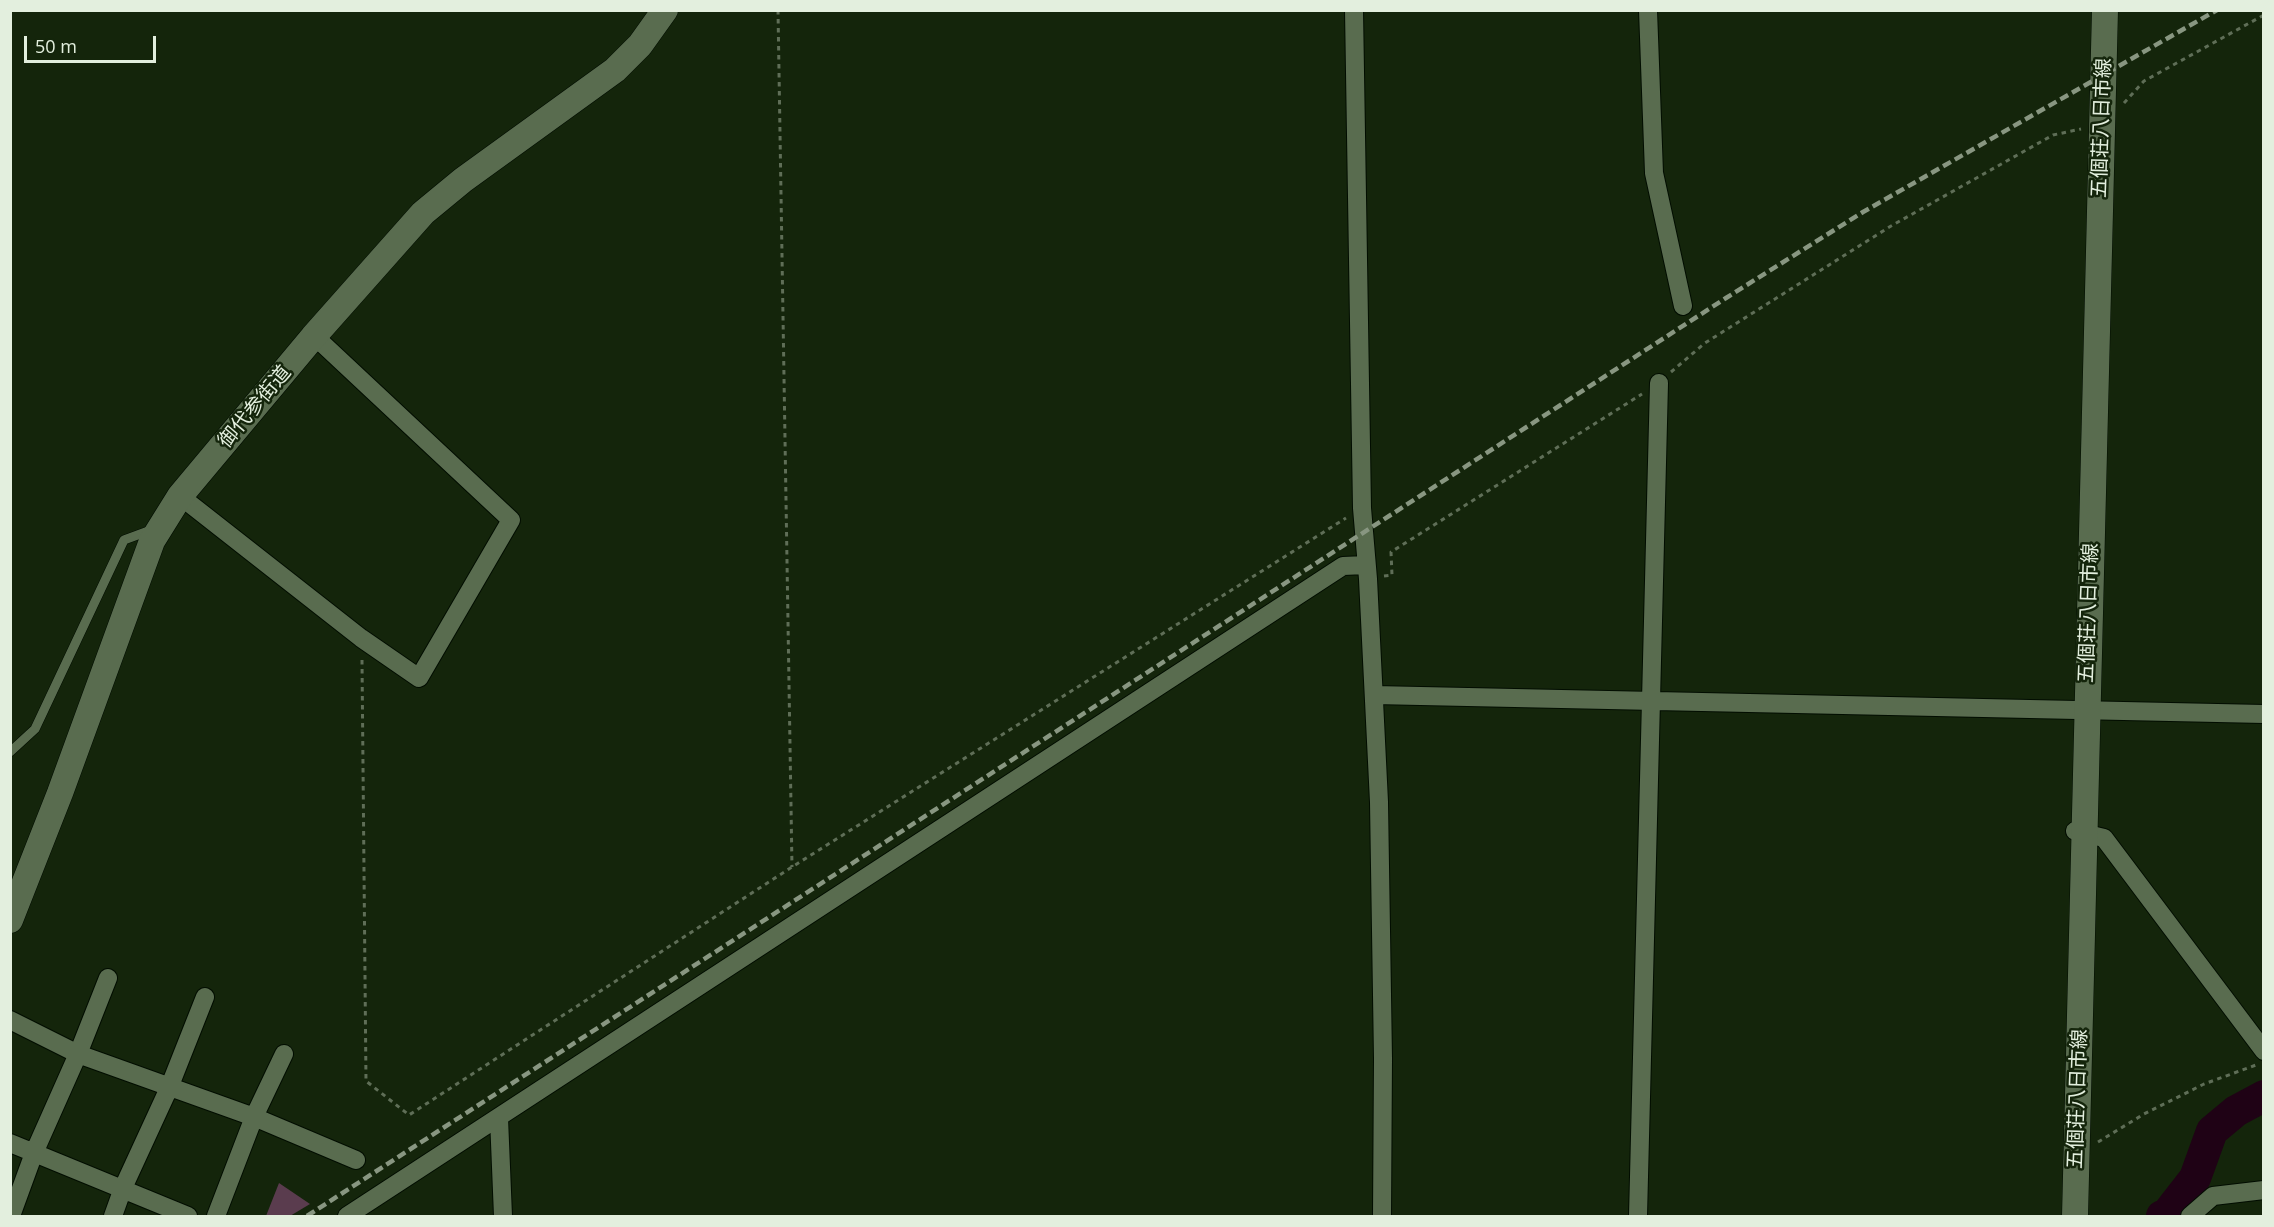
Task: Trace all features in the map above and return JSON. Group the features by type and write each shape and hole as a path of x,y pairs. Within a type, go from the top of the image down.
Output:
{"main road":[{"name":"五個荘八日市線","path":"2075,1216 2080,832 2086,710 2105,10"},
{"name":"御代参街道","path":"10,920 64,782 152,541 180,496 314,337 423,213 462,180 615,70 640,45 666,12"}],"street":[{"path":"1354,10 1362,508 1379,802 1382,1216"},
{"path":"1648,10 1654,173 1683,306"},
{"path":"180,496 361,638 419,678 511,520 314,337"},
{"path":"1638,1216 1659,383"},
{"path":"347,1216 1343,566 1367,572"},
{"path":"1374,695 2264,714"},
{"path":"2080,832 2104,838 2264,1051"},
{"path":"11,1216 34,1153 78,1054 108,978"},
{"path":"113,1216 123,1188 169,1088 205,997"},
{"path":"10,1020 78,1054 254,1117 356,1160"},
{"path":"216,1216 254,1117 284,1054"},
{"path":"500,1118 503,1216"},
{"path":"10,1143 188,1216"},
{"path":"2190,1216 2213,1196 2264,1190"},
{"path":"2213,1196 2215,1216"}],"lane":[{"path":"10,752 35,729 124,540 159,529"}],"path":[{"path":"778,10 792,867"},
{"path":"1367,572 1392,575 1392,552 1659,383 1705,343 1891,226 2053,135 2091,127 2120,107 2144,81 2264,15"},
{"path":"361,638 366,1081 409,1115 792,867 1362,508"},
{"path":"2076,1152 2085,1150 2144,1114 2204,1084 2264,1062"}],"shaded area":[{"path":"279,1183 310,1204 290,1216 266,1216"}],"waterway":[{"path":"2162,1216 2167,1214 2195,1178 2212,1131 2236,1111 2264,1096"}],"railway":[{"path":"307,1216 1726,298 1863,212 2217,10"}]}
